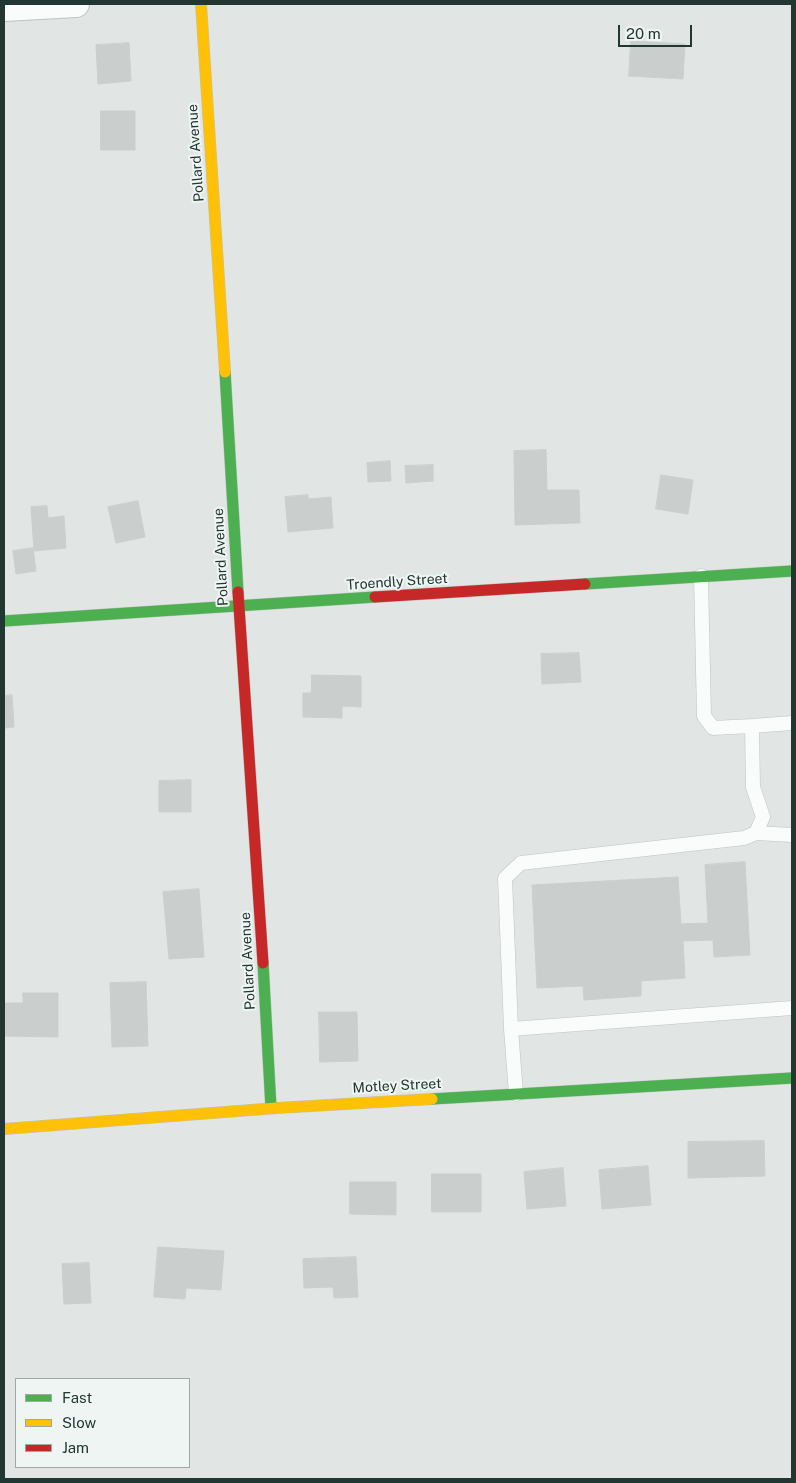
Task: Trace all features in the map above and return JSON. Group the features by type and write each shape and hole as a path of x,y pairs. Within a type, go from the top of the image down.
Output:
{"street":[{"path":"4,8 76,4"},
{"name":"Pollard Avenue","path":"201,4 256,844 271,1108"},
{"name":"Troendly Street","path":"4,621 792,571"},
{"name":"Motley Street","path":"4,1129 271,1108 792,1078"}],"lane":[{"path":"701,576 704,716 713,728 792,723"},
{"path":"752,726 753,787 763,817 756,834"},
{"path":"516,1094 511,1029 505,878 520,863 744,838 756,834 792,835"},
{"path":"511,1029 792,1008"}],"building":[{"path":"631,41 685,44 683,79 629,76"},
{"path":"129,43 131,81 98,84 96,45"},
{"path":"101,111 135,111 135,150 101,150"},
{"path":"546,450 547,490 579,490 580,523 515,525 514,451"},
{"path":"390,461 391,481 368,482 367,463"},
{"path":"433,465 433,481 406,483 405,466"},
{"path":"661,475 693,480 688,514 656,509"},
{"path":"308,495 308,499 331,497 333,528 288,532 285,497"},
{"path":"138,501 145,537 116,543 108,507"},
{"path":"47,506 48,518 64,516 66,548 34,551 31,507"},
{"path":"33,548 36,571 16,574 13,551"},
{"path":"579,653 581,682 542,684 541,654"},
{"path":"312,675 361,676 361,707 342,706 342,718 303,717 303,693 311,693"},
{"path":"12,695 14,727 4,728 4,696"},
{"path":"191,780 191,812 159,812 159,781"},
{"path":"745,862 750,955 714,957 713,940 683,941 685,978 641,981 641,996 584,1000 583,986 537,988 532,885 678,877 681,924 708,923 705,865"},
{"path":"199,889 204,957 169,959 163,892"},
{"path":"146,982 148,1046 112,1047 110,983"},
{"path":"23,993 58,993 58,1037 4,1036 4,1003 23,1003"},
{"path":"319,1012 357,1012 358,1061 320,1062"},
{"path":"764,1141 765,1176 688,1178 688,1142"},
{"path":"648,1166 651,1205 602,1209 599,1170"},
{"path":"563,1168 566,1206 527,1209 524,1172"},
{"path":"432,1174 481,1174 481,1212 432,1212"},
{"path":"350,1182 396,1182 396,1215 350,1214"},
{"path":"158,1247 224,1251 221,1290 186,1288 185,1299 154,1297"},
{"path":"356,1257 358,1297 334,1298 333,1287 304,1288 303,1259"},
{"path":"89,1263 91,1303 64,1304 62,1264"}],"traffic: fast":[{"path":"225,372 238,592"},
{"path":"585,584 792,571"},
{"path":"4,621 375,597"},
{"path":"263,963 271,1108"},
{"path":"432,1099 792,1078"}],"traffic: slow":[{"path":"201,4 225,372"},
{"path":"4,1129 277,1108 432,1099"}],"traffic: jam":[{"path":"375,597 585,584"},
{"path":"238,592 263,963"}]}
